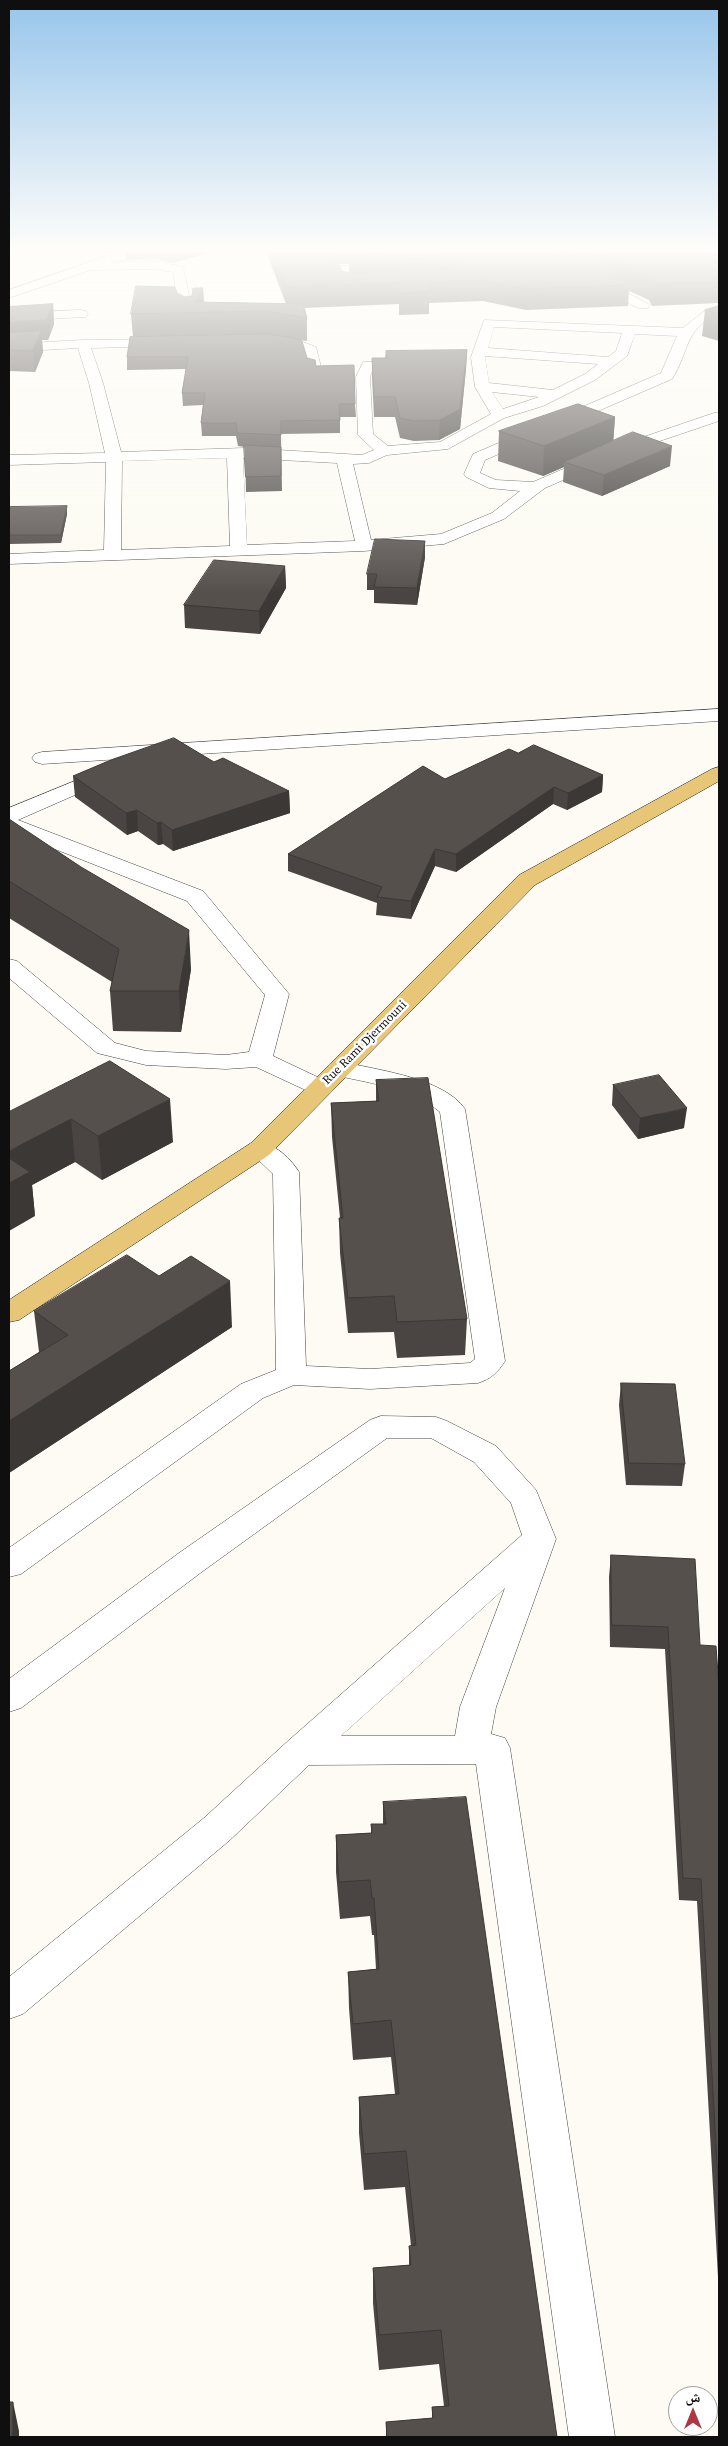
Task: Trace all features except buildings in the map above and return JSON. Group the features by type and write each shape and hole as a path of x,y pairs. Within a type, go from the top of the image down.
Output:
{"main road":[{"name":"Rue Rami Djermouni","path":"9,1313 260,1149 528,880 719,773"}],"street":[{"path":"90,366 114,456 112,554"},
{"path":"368,366 363,377 366,435 384,451"},
{"path":"481,366 482,387 499,415"},
{"path":"9,460 235,453 364,460 384,451 443,446 499,415 538,403 590,377 604,366"},
{"path":"536,487 494,485 481,481 472,474 478,457 667,376 671,366"},
{"path":"482,387 556,394"},
{"path":"9,559 364,546 444,539 498,516 536,487 622,449 719,416"},
{"path":"235,453 239,550"},
{"path":"344,459 364,546"},
{"path":"42,758 719,715"},
{"path":"9,816 160,751"},
{"path":"9,824 195,896 277,994 260,1059"},
{"path":"9,966 106,1048 146,1058 226,1062 260,1059 330,1078 442,1099 452,1109 490,1362 478,1373 370,1379 291,1375 252,1391 9,1565"},
{"path":"260,1149 286,1172 291,1375"},
{"path":"9,1698 190,1562 381,1427 436,1428 485,1454 525,1498 540,1539 478,1707 470,1750"},
{"path":"9,2001 164,1875 540,1539"},
{"path":"301,1751 470,1750 492,1748 592,2437"}]}
